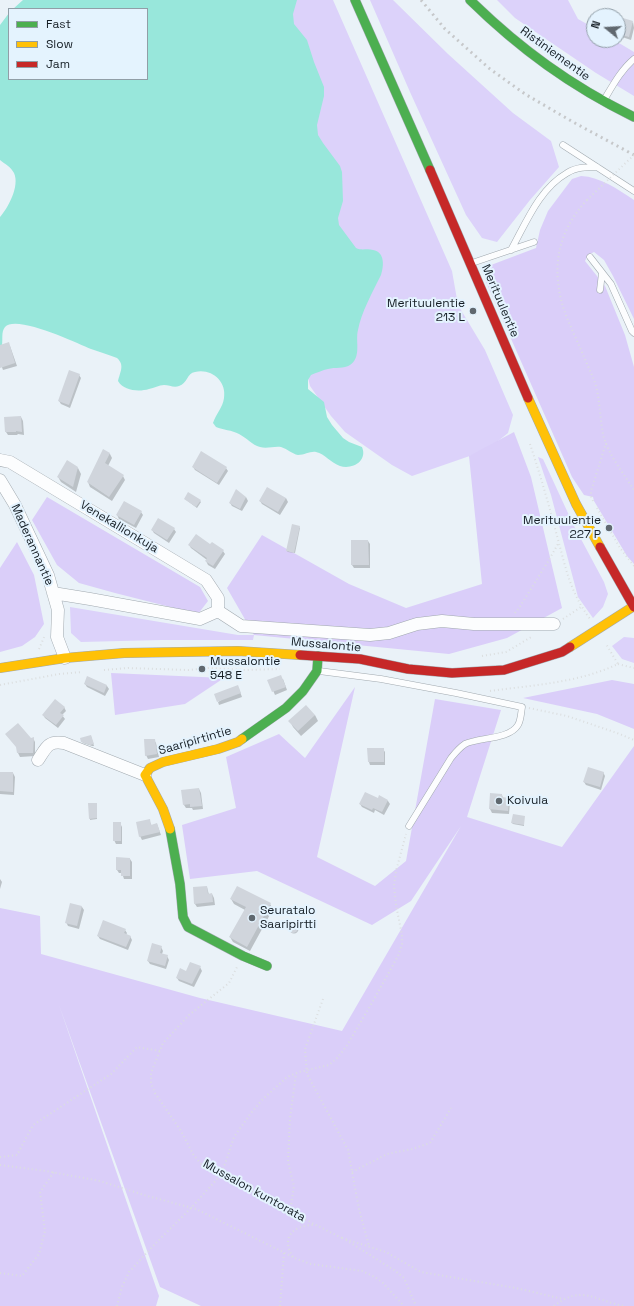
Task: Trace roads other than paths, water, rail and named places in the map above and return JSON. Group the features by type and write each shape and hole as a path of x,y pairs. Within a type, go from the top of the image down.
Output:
{"main road":[{"name":"Merituulentie","path":"354,0 471,263 536,418 576,504 634,607"},
{"name":"Ristiniementie","path":"470,0 490,21 530,54 570,82 604,102 634,117"},
{"name":"Mussalontie","path":"0,668 65,658 186,650 238,651 360,659 408,669 452,673 504,670 562,652 634,607"},
{"path":"317,671 318,656"},
{"name":"Saaripirtintie","path":"145,775 150,768 163,762 218,750 238,742 286,708 303,691 317,671"},
{"path":"145,775 163,809 171,833 180,884 183,917 188,927 243,956 267,966"}],"street":[{"name":"Venekallionkuja","path":"0,460 10,462 206,580 218,598 218,612"},
{"name":"Maderannantie","path":"0,480 15,505 48,574 58,610 57,637 65,658"},
{"path":"53,593 200,619 218,612 241,626 370,635 389,633 417,624 442,621 474,624 554,624"},
{"path":"38,760 47,746 56,742 64,743 145,775"}],"lane":[{"path":"604,102 616,79 626,66 634,59"},
{"path":"563,145 634,191"},
{"path":"511,250 538,202 553,184 567,172 581,168 597,167"},
{"path":"471,263 534,242"},
{"path":"590,257 611,284 634,333"},
{"path":"600,290 602,273"},
{"path":"317,671 381,679 522,707 518,725 514,730 500,736 472,742 459,748 451,758 409,826"}],"railway":[{"path":"421,0 445,29 490,69 525,94 634,155"}],"place":[{"name":"Merituulentie 213 L","path":"473,311"},
{"name":"Merituulentie 227 P","path":"609,528"},
{"name":"Mussalontie 548 E","path":"202,669"},
{"name":"Koivula","path":"499,801"},
{"name":"Seuratalo Saaripirtti","path":"252,918"}]}
